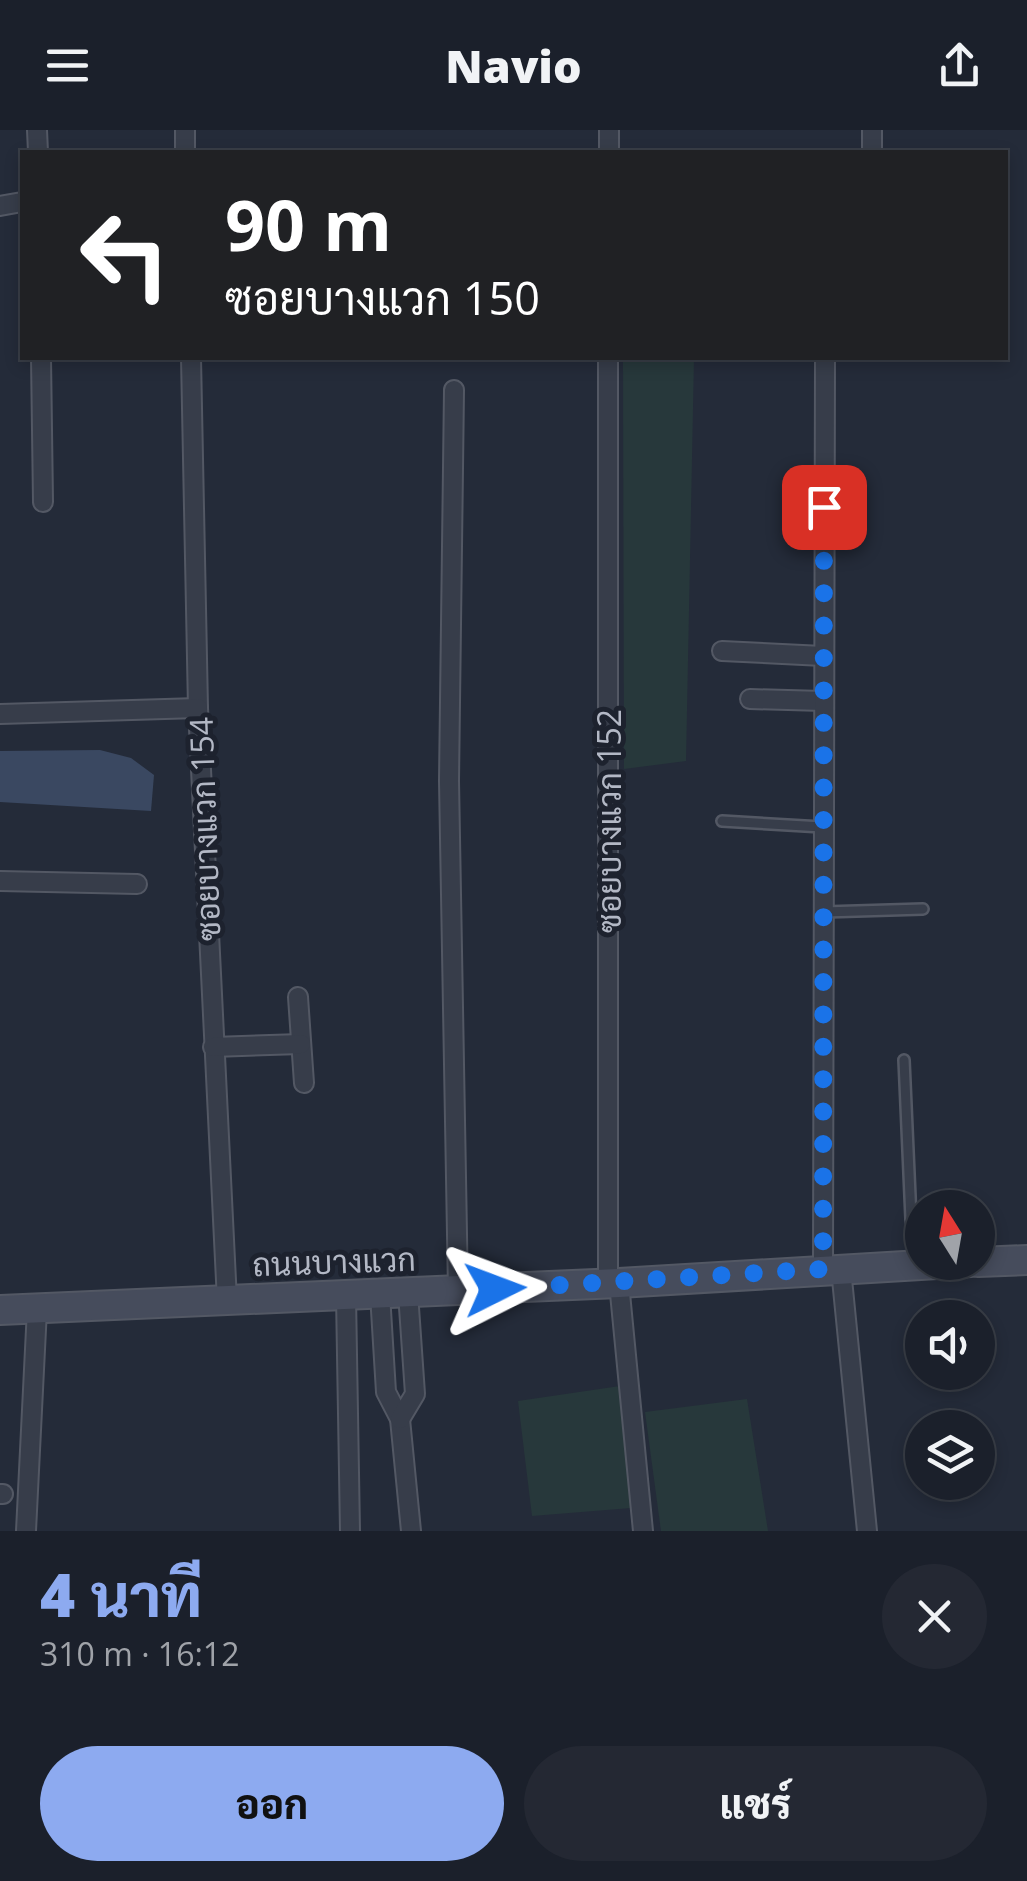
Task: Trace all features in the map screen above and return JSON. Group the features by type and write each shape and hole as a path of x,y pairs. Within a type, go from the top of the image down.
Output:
{"main road":[{"name":"ถนนบางแวก","path":"995,1261 1027,1260"},
{"name":"ถนนบางแวก","path":"0,1310 614,1284 905,1265"}],"street":[{"path":"41,360 43,502"},
{"name":"ซอยบางแวก 154","path":"191,360 198,708 226,1300"},
{"name":"ซอยบางแวก 152","path":"608,360 614,1284 644,1531"},
{"path":"825,360 822,912 832,1269 867,1531"},
{"path":"454,390 450,781 458,1291"},
{"path":"722,651 823,656"},
{"path":"750,699 823,701"},
{"path":"0,714 198,708"},
{"path":"0,880 137,884"},
{"path":"298,997 304,1083"},
{"path":"213,1048 301,1044"},
{"path":"394,1294 415,1394 400,1419"},
{"path":"394,1294 386,1392 400,1419 411,1531"},
{"path":"346,1296 350,1531"},
{"path":"26,1531 37,1309"}],"lane":[{"path":"722,821 822,828"},
{"path":"822,912 923,909"},
{"path":"904,1060 909,1190"}],"shaded area":[{"path":"623,360 694,360 686,761 624,769"},
{"path":"620,1386 631,1508 532,1516 518,1401"},
{"path":"747,1399 768,1531 661,1531 645,1412"}],"water":[{"path":"100,750 131,758 154,775 151,811 0,802 0,751"}],"route":[{"path":"495,1289 823,1269 824,507"}]}
